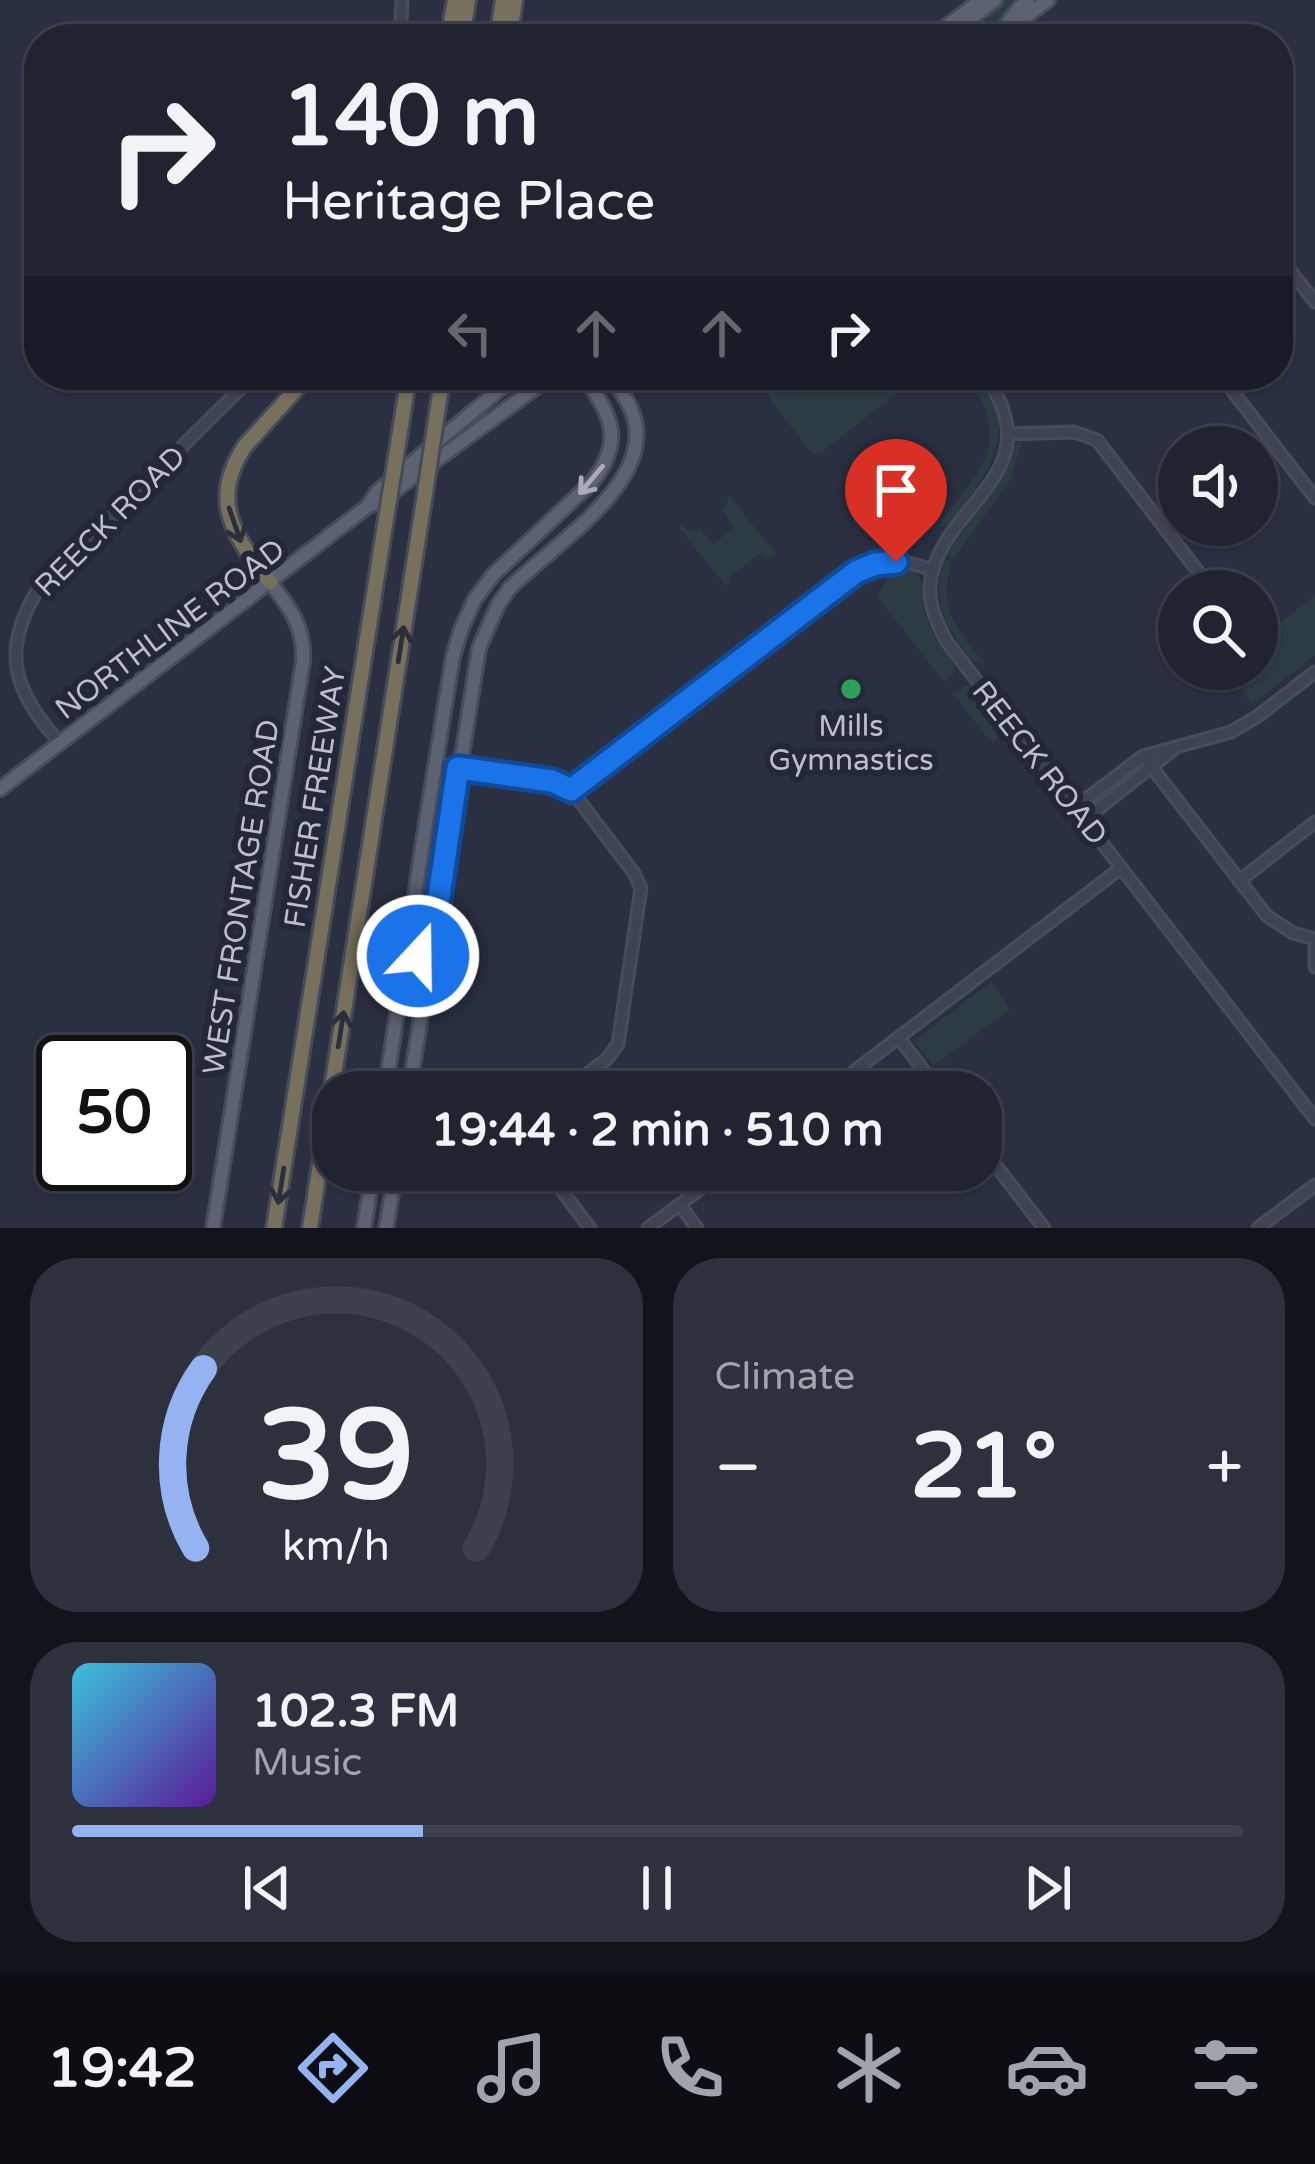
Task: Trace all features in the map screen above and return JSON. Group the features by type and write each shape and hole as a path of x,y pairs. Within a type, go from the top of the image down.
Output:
{"highway":[{"path":"270,582 232,525 228,484 245,446 295,390"},
{"name":"FISHER FREEWAY","path":"274,1228 407,390"},
{"name":"FISHER FREEWAY","path":"310,1228 441,390"}],"main road":[{"path":"950,24 981,0"},
{"path":"964,24 995,0"},
{"path":"1007,24 1028,0"},
{"path":"1016,24 1048,0"},
{"name":"NORTHLINE ROAD","path":"0,789 368,506 377,493 500,390"},
{"name":"NORTHLINE ROAD","path":"368,506 532,390"},
{"path":"389,1071 453,656 475,598 493,575 602,469 611,450 612,430 593,390"},
{"path":"412,1071 483,634 509,590 611,496 626,475 636,453 636,429 632,409 620,390"},
{"path":"562,511 564,524 577,527"},
{"name":"WEST FRONTAGE ROAD","path":"213,1228 303,661 296,617 270,582"},
{"path":"462,627 473,624 483,634"},
{"path":"424,835 433,829 439,832 433,882 438,897"},
{"path":"407,945 418,956 431,950"},
{"path":"370,1191 365,1222 380,1224 387,1223 392,1191"}],"street":[{"path":"1293,274 1315,302"},
{"name":"REECK ROAD","path":"60,743 25,703 14,679 10,650 17,618 37,591 240,390"},
{"path":"571,790 856,572 896,562 933,572 947,540 992,480 1004,453 1007,434 993,390"},
{"path":"1232,390 1315,498"},
{"path":"1007,434 1074,432 1097,440 1197,570"},
{"name":"REECK ROAD","path":"933,572 932,605 947,642 1315,1119"},
{"path":"1070,802 1089,797 1143,756 1231,732 1315,672"},
{"path":"1088,825 1098,809 1178,746"},
{"path":"1143,756 1274,922 1315,943 1315,968"},
{"path":"436,764 552,781 571,790 634,873 641,888 618,1044 591,1071"},
{"path":"1239,880 1315,821"},
{"path":"855,1071 1121,868"},
{"path":"899,1038 924,1071"},
{"path":"1002,1173 1044,1228"},
{"path":"1258,1228 1315,1185"},
{"path":"562,1191 590,1228"},
{"path":"648,1228 698,1191"},
{"path":"680,1205 698,1228"}],"shaded area":[{"path":"1000,0 1023,0 997,24 970,24"},
{"path":"766,390 794,390 798,395 805,390 901,390 815,454"},
{"path":"975,390 984,390 997,415 995,452 975,489 942,527 941,521 988,452 988,418"},
{"path":"1023,439 1010,481 953,559 946,556 1003,478 1014,447"},
{"path":"729,495 776,554 768,559 762,552 727,579 730,583 725,586 679,527 699,528 713,544 734,528 722,510"},
{"path":"945,559 952,561 946,592 952,616 984,663 972,661 943,613 939,588"},
{"path":"898,569 916,572 919,577 929,626 955,665 953,676 944,682 877,596"},
{"path":"1315,596 1315,655 1278,684 1278,624"},
{"path":"966,685 1002,726 992,743 953,694"},
{"path":"1241,690 1270,690 1252,704"},
{"path":"991,982 1010,1009 933,1066 914,1041"}],"place":[{"name":"Mills Gymnastics","path":"851,689"}],"route":[{"path":"418,956 431,950 458,768 552,781 571,790 856,572 896,562"}]}
